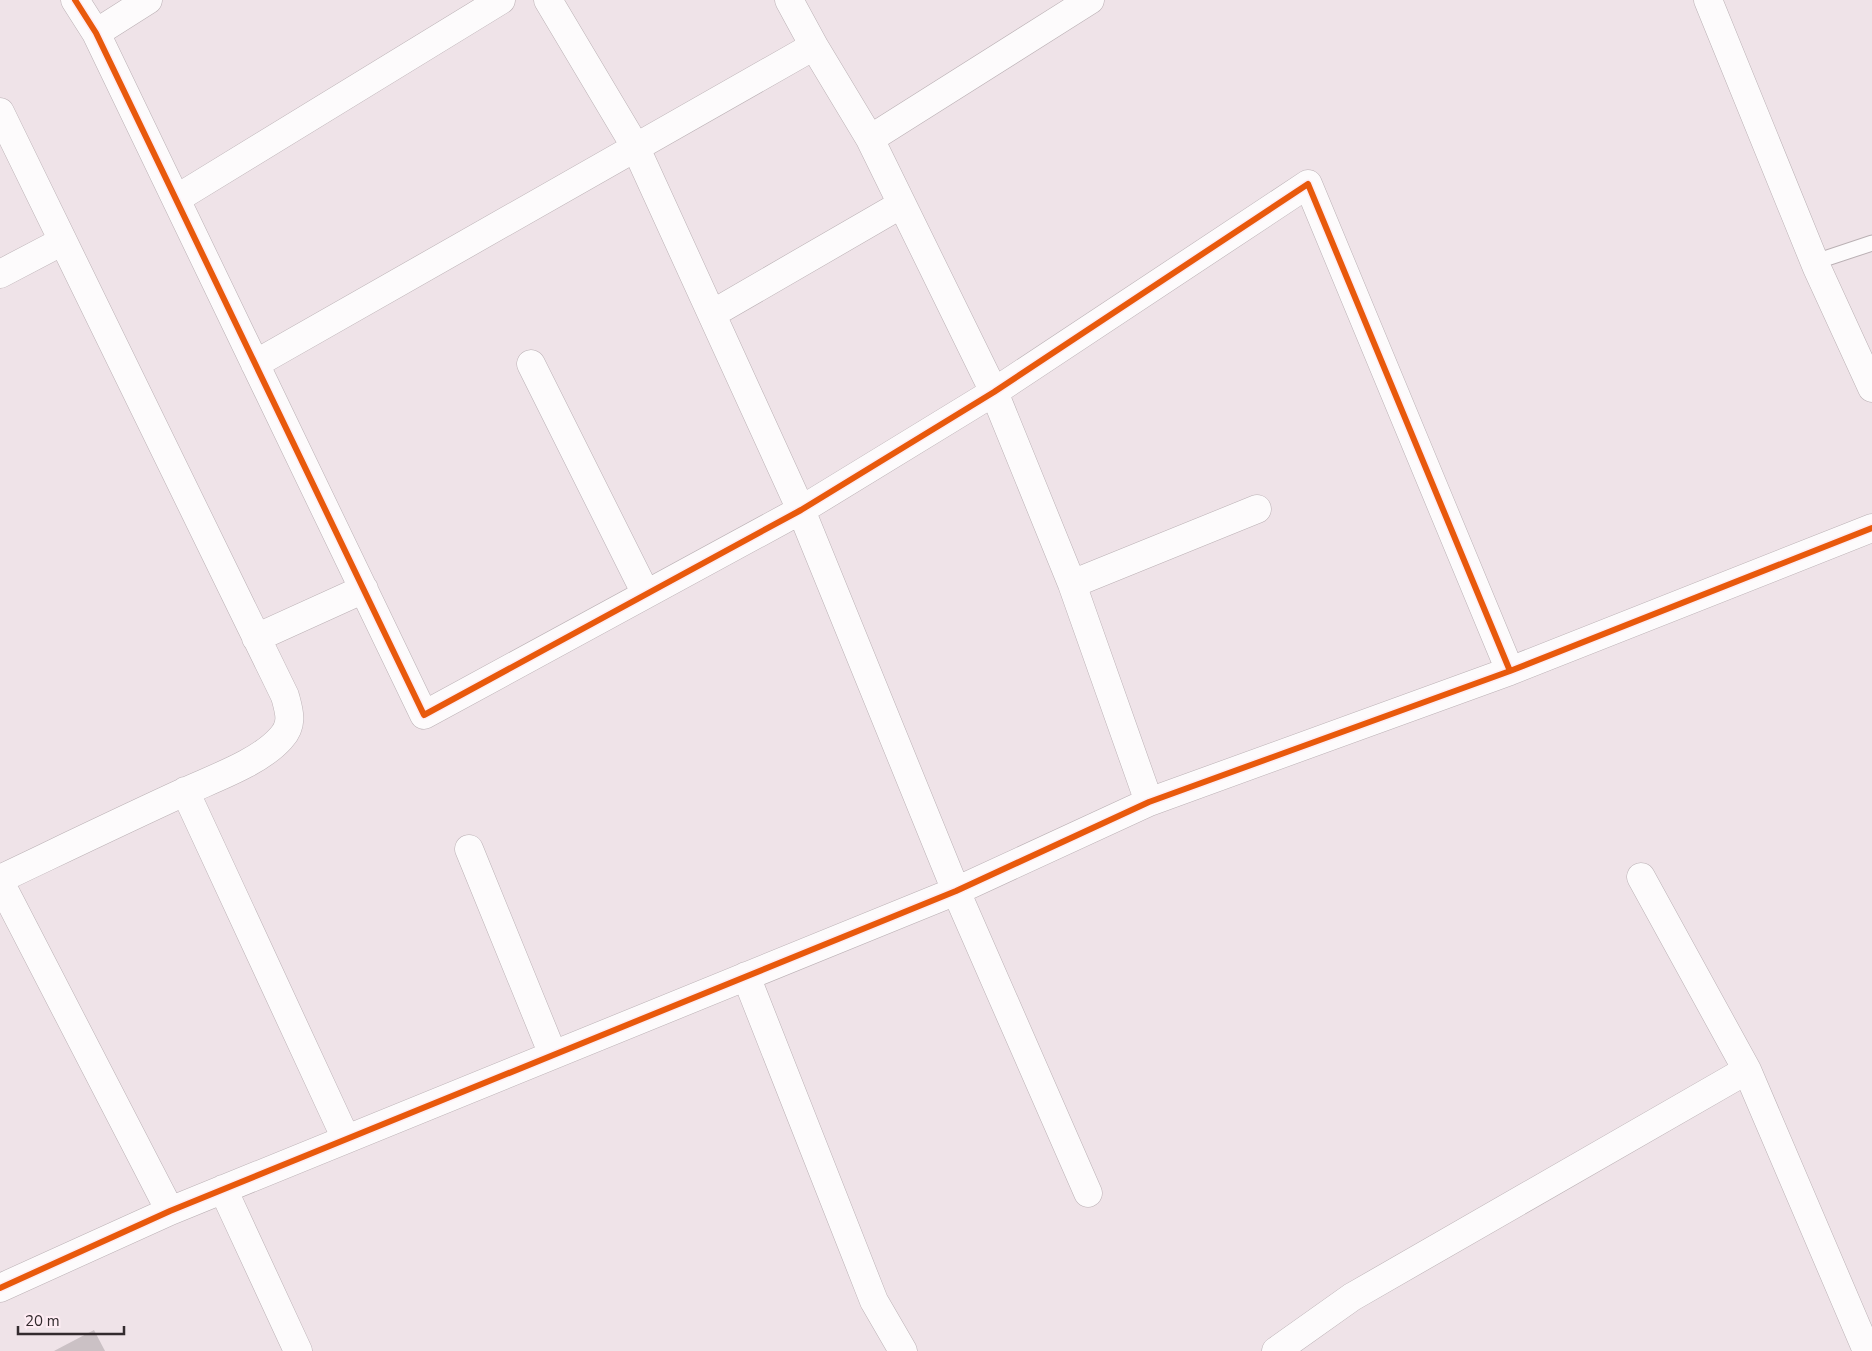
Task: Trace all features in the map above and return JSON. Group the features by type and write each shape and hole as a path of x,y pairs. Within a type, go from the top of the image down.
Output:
{"street":[{"path":"76,0 96,33 424,714 801,510 994,392 1308,184 1510,671"},
{"path":"96,33 148,0"},
{"path":"176,199 501,0"},
{"path":"548,0 635,146 801,510 956,891 1088,1193"},
{"path":"789,0 814,46 870,139 994,392 1072,584 1149,802"},
{"path":"870,139 1090,0"},
{"path":"1708,0 1815,262 1872,388"},
{"path":"255,364 635,146 814,46"},
{"path":"0,112 284,696 290,714 289,726 283,737 272,747 233,771 0,880 170,1211"},
{"path":"712,314 902,204"},
{"path":"0,274 63,241"},
{"path":"531,364 646,594"},
{"path":"1072,584 1257,509"},
{"path":"0,1288 170,1211 956,891 1149,802 1510,671 1872,528"},
{"path":"256,638 364,589"},
{"path":"185,792 346,1139"},
{"path":"469,849 552,1055"},
{"path":"1641,876 1747,1070 1867,1351"},
{"path":"746,976 874,1301 903,1351"},
{"path":"1276,1351 1352,1297 1747,1070"},
{"path":"223,1189 298,1351"}],"lane":[{"path":"1815,262 1872,243"}],"building":[{"path":"94,1330 105,1351 54,1351"}],"cycle path":[{"path":"75,0 96,33 424,715 801,510 994,392 1308,184 1510,671"},
{"path":"0,1288 170,1211 956,891 1149,802 1510,671 1872,528"}]}
